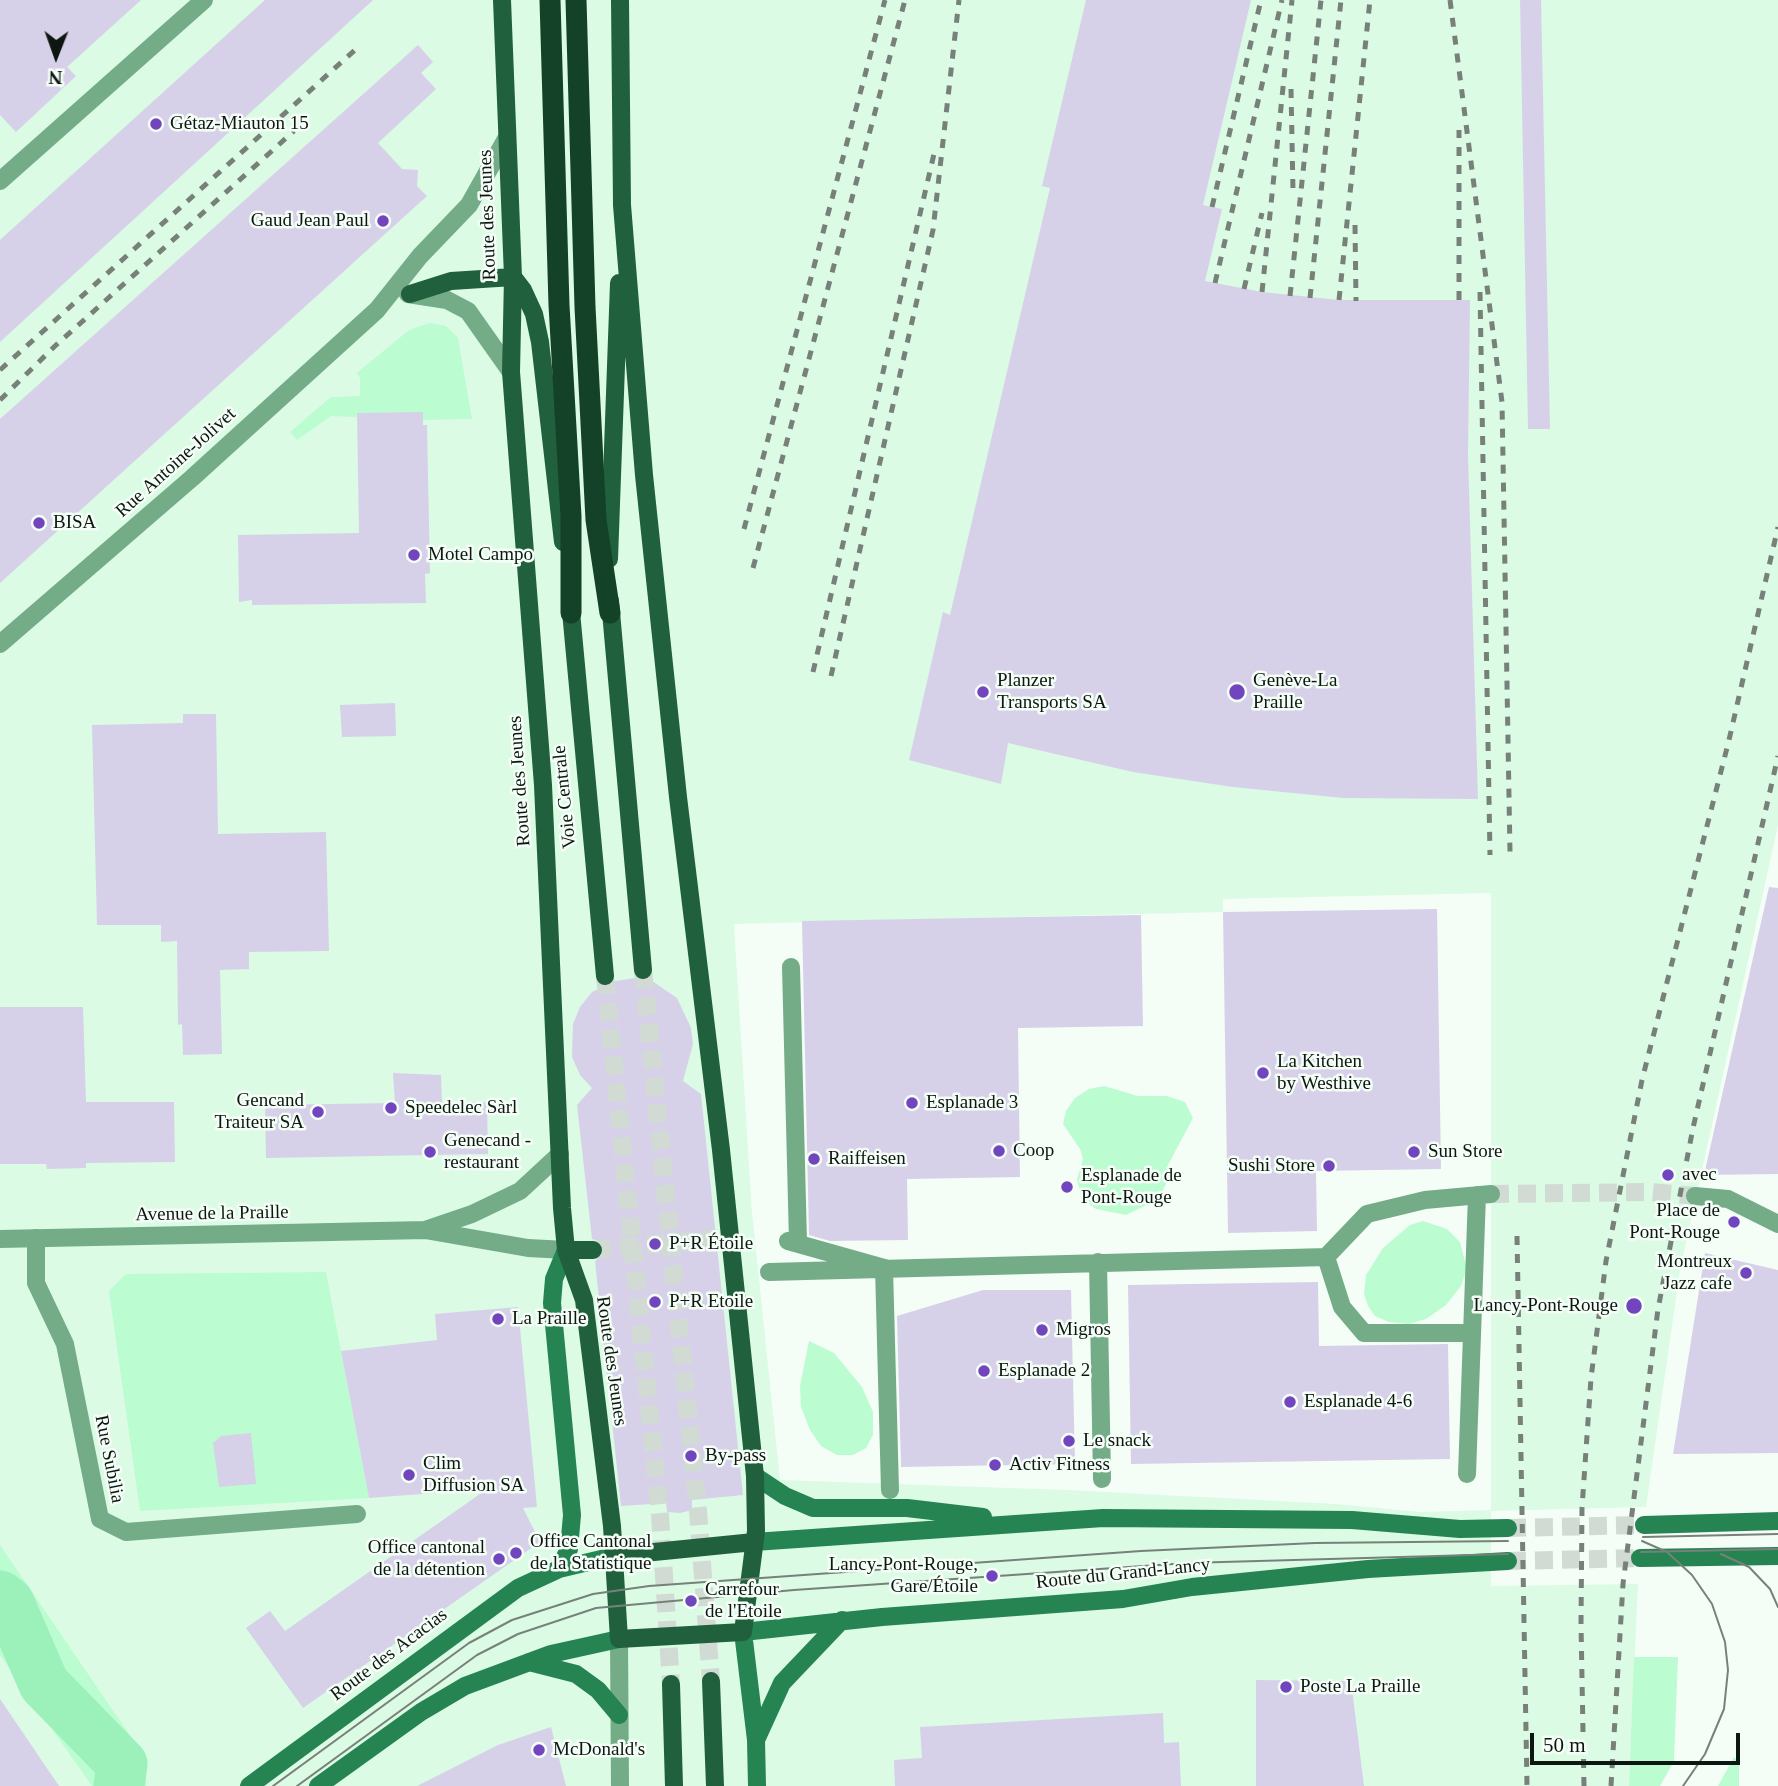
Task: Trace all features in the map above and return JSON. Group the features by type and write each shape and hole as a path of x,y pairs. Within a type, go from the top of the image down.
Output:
{"highway":[{"path":"550,0 557,254 571,516 571,613"},
{"path":"576,0 584,293 596,520 610,613"}],"main road":[{"name":"Route des Jeunes","path":"502,0 513,277 511,372 543,785 566,1251 584,1300 614,1556"},
{"path":"620,0 622,205 609,528 610,613 643,970"},
{"path":"622,205 655,594 723,1237 755,1476 754,1542 743,1632 756,1740 757,1786"},
{"name":"Voie Centrale","path":"513,277 534,314 540,342 571,613 605,976"},
{"path":"410,294 451,281 513,277"},
{"path":"559,1569 569,1549 572,1515 552,1303 554,1279 566,1251 593,1250"},
{"path":"755,1476 785,1496 813,1508 907,1508 1017,1522"},
{"path":"559,1569 614,1556 754,1542 1103,1518 1352,1520 1460,1529 1508,1528"},
{"path":"1644,1525 1778,1521"},
{"path":"614,1556 619,1639"},
{"path":"1640,1558 1778,1556"},
{"name":"Route du Grand-Lancy","path":"743,1632 842,1620 1124,1599 1192,1587 1368,1569 1508,1560"},
{"name":"Route des Acacias","path":"249,1786 459,1629 536,1577 559,1569"},
{"path":"756,1740 782,1683 842,1620"},
{"path":"318,1786 444,1698 525,1662 576,1646 619,1639 743,1632"},
{"path":"525,1662 576,1674 598,1690 619,1715"},
{"path":"710,1681 715,1786"},
{"path":"671,1684 674,1786"}],"street":[{"path":"0,181 204,0"},
{"name":"Rue Antoine-Jolivet","path":"0,644 192,478 377,310 421,256 469,205 506,139"},
{"path":"410,294 447,300 468,311 511,372"},
{"name":"Rue Antoine-Jolivet","path":"377,310 410,294"},
{"path":"791,967 793,1241 884,1268"},
{"name":"Avenue de la Praille","path":"425,1230 472,1214 520,1191 560,1154"},
{"path":"769,1272 1326,1257 1367,1214 1425,1200 1484,1194 1471,1333 1467,1474"},
{"path":"1695,1196 1728,1199 1778,1224"},
{"name":"Avenue de la Praille","path":"0,1238 425,1230 528,1248 566,1251"},
{"name":"Rue Subilia","path":"36,1238 36,1283 65,1344 100,1519 126,1532 357,1514"},
{"path":"1326,1257 1342,1307 1364,1333 1471,1333"},
{"path":"1098,1262 1102,1479"},
{"path":"884,1268 890,1490"},
{"path":"619,1639 620,1786"}],"shaded area":[{"path":"0,0 1778,0 1778,825 1680,1270 1646,1507 1491,1511 1491,1586 1638,1584 1629,1786 0,1786","holes":["1491,893 1491,1510 1421,1512 1336,1504 1068,1490 780,1480 752,1212 734,924 1223,912 1223,899"]}],"green space":[{"path":"430,323 446,326 458,338 472,419 423,420 357,413 357,417 331,416 297,440 290,432 331,397 360,396 360,378 357,373 409,330"},
{"path":"1104,1086 1138,1096 1167,1096 1185,1102 1193,1118 1168,1165 1166,1184 1162,1192 1155,1201 1126,1215 1096,1209 1082,1199 1077,1179 1083,1159 1080,1149 1063,1124 1066,1111 1075,1098 1089,1089"},
{"path":"1423,1221 1447,1229 1460,1242 1467,1269 1461,1286 1446,1305 1426,1319 1408,1324 1389,1322 1375,1316 1368,1306 1364,1294 1366,1275 1383,1248 1410,1225"},
{"path":"326,1272 369,1498 140,1511 109,1291 126,1274"},
{"path":"809,1341 834,1353 862,1387 873,1412 873,1435 866,1448 853,1455 837,1455 821,1446 810,1430 801,1407 800,1386"},
{"path":"0,1545 146,1759 146,1786 92,1786 0,1655"},
{"path":"1634,1657 1678,1657 1674,1761 1660,1786 1629,1786"},
{"path":"1734,1757 1739,1761 1739,1786 1718,1786"}],"building":[{"path":"0,0 141,0 67,67 76,76 16,132 0,115"},
{"path":"265,0 373,0 0,342 0,240"},
{"path":"1086,0 1251,0 1203,205 1222,209 1205,281 1262,292 1339,300 1470,300 1468,454 1478,799 1343,798 1233,787 1133,772 1008,743 1001,784 909,760 943,612 950,615 1050,188 1042,186"},
{"path":"1520,0 1541,0 1550,429 1528,429"},
{"path":"418,45 433,62 421,73 436,89 378,143 402,169 418,170 417,186 427,196 0,583 0,419"},
{"path":"423,412 423,425 427,425 430,573 425,574 426,603 252,605 252,600 239,602 238,535 359,533 357,413"},
{"path":"395,703 396,736 342,737 340,705"},
{"path":"183,714 216,714 218,834 326,832 329,951 249,952 249,969 220,970 222,1054 183,1055 182,1024 178,1025 177,941 161,942 161,925 97,925 92,725 183,723"},
{"path":"1769,887 1778,888 1778,1174 1704,1175"},
{"path":"1437,909 1441,1169 1316,1171 1317,1231 1228,1233 1223,912"},
{"name":"Esplanade 3","path":"1141,915 1143,1026 1018,1028 1020,1177 907,1179 908,1240 830,1241 809,1235 802,921"},
{"name":"P+R Étoile","path":"636,978 652,981 677,998 691,1028 693,1044 683,1081 701,1094 743,1495 692,1500 692,1510 680,1513 667,1512 666,1503 621,1506 595,1261 602,1256 604,1249 599,1241 592,1239 577,1105 592,1088 580,1075 572,1057 573,1024 580,1007 592,992 615,981"},
{"path":"0,1007 83,1007 86,1102 174,1102 175,1162 86,1163 86,1168 47,1169 46,1164 0,1164"},
{"path":"393,1073 441,1075 442,1103 487,1102 488,1154 266,1158 265,1105 395,1103"},
{"path":"1705,1253 1778,1270 1778,1453 1673,1454"},
{"name":"Esplanade 4-6","path":"1318,1282 1319,1346 1448,1344 1450,1459 1131,1464 1128,1285"},
{"name":"Esplanade 2","path":"983,1290 1071,1290 1075,1464 901,1467 897,1316"},
{"path":"518,1307 537,1507 523,1508 540,1542 303,1708 246,1628 270,1611 285,1631 487,1489 369,1498 341,1351 437,1340 435,1314"},
{"path":"251,1433 256,1484 219,1487 213,1443 221,1436"},
{"path":"1256,1680 1351,1681 1364,1786 1256,1786"},
{"path":"0,1699 59,1786 0,1786"},
{"path":"1163,1713 1164,1743 1179,1742 1181,1786 895,1786 894,1760 922,1758 920,1727"},
{"path":"551,1727 566,1786 417,1786 498,1745"}],"waterway":[{"path":"0,1596 9,1603 44,1684 122,1764 119,1786"}],"tunnel":[{"path":"643,970 698,1511 711,1681"},
{"path":"605,976 660,1515 671,1684"},
{"path":"1491,1194 1651,1192 1695,1196"},
{"path":"593,1250 717,1238"},
{"path":"1508,1528 1644,1525"},
{"path":"1508,1561 1640,1558"}],"tram line":[{"path":"1643,1537 1778,1534"},
{"path":"273,1786 469,1643 512,1620 593,1594 649,1586 1141,1551 1315,1543 1508,1541"},
{"path":"1642,1541 1667,1552 1692,1575 1712,1604 1725,1642 1728,1670 1724,1709 1705,1754 1683,1786"},
{"path":"1641,1552 1778,1549"},
{"path":"297,1786 477,1655 518,1634 596,1608 794,1590 1187,1563 1508,1554"},
{"path":"1721,1554 1749,1567 1770,1589 1778,1607"}],"railway":[{"path":"744,529 885,0"},
{"path":"753,568 905,0"},
{"path":"831,676 933,230 959,0"},
{"path":"1212,207 1261,0"},
{"path":"1215,283 1282,0"},
{"path":"1262,292 1292,0"},
{"path":"1290,296 1321,0"},
{"path":"1310,298 1341,0"},
{"path":"1339,300 1370,0"},
{"path":"1450,0 1502,402 1510,853"},
{"path":"0,370 355,50"},
{"path":"1291,89 1293,191"},
{"path":"1459,130 1459,300"},
{"path":"0,400 55,346 294,131"},
{"path":"813,672 934,154"},
{"path":"1244,289 1262,213"},
{"path":"1355,225 1356,301"},
{"path":"1480,292 1490,855"},
{"path":"1584,1786 1582,1508 1591,1378 1606,1261 1642,1080 1729,740 1778,527"},
{"path":"1611,1786 1623,1584 1658,1309 1693,1128 1778,756"},
{"path":"1517,1236 1527,1786"}],"place":[{"name":"Gétaz-Miauton 15","path":"156,124"},
{"name":"Gaud Jean Paul","path":"383,221"},
{"name":"BISA","path":"39,523"},
{"name":"Motel Campo","path":"414,555"},
{"name":"Planzer Transports SA","path":"983,692"},
{"name":"Genève-La Praille","path":"1237,692"},
{"name":"La Kitchen by Westhive","path":"1263,1073"},
{"name":"Esplanade 3","path":"912,1103"},
{"name":"Speedelec Sàrl","path":"391,1108"},
{"name":"Gencand Traiteur SA","path":"318,1112"},
{"name":"Coop","path":"999,1151"},
{"name":"Genecand - restaurant","path":"430,1152"},
{"name":"Sun Store","path":"1414,1152"},
{"name":"Raiffeisen","path":"814,1159"},
{"name":"Sushi Store","path":"1329,1166"},
{"name":"avec","path":"1668,1175"},
{"name":"Esplanade de Pont-Rouge","path":"1067,1187"},
{"name":"Place de Pont-Rouge","path":"1734,1222"},
{"name":"P+R Étoile","path":"655,1244"},
{"name":"Montreux Jazz cafe","path":"1746,1273"},
{"name":"P+R Etoile","path":"655,1302"},
{"name":"Lancy-Pont-Rouge","path":"1634,1306"},
{"name":"La Praille","path":"498,1319"},
{"name":"Migros","path":"1042,1330"},
{"name":"Esplanade 2","path":"984,1371"},
{"name":"Esplanade 4-6","path":"1290,1402"},
{"name":"Le snack","path":"1069,1441"},
{"name":"By-pass","path":"691,1456"},
{"name":"Activ Fitness","path":"995,1465"},
{"name":"Clim Diffusion SA","path":"409,1475"},
{"name":"Office Cantonal de la Statistique","path":"516,1553"},
{"name":"Office cantonal de la détention","path":"499,1559"},
{"name":"Lancy-Pont-Rouge, Gare/Étoile","path":"992,1576"},
{"name":"Carrefour de l'Etoile","path":"691,1601"},
{"name":"Poste La Praille","path":"1286,1687"},
{"name":"McDonald's","path":"539,1750"}]}
